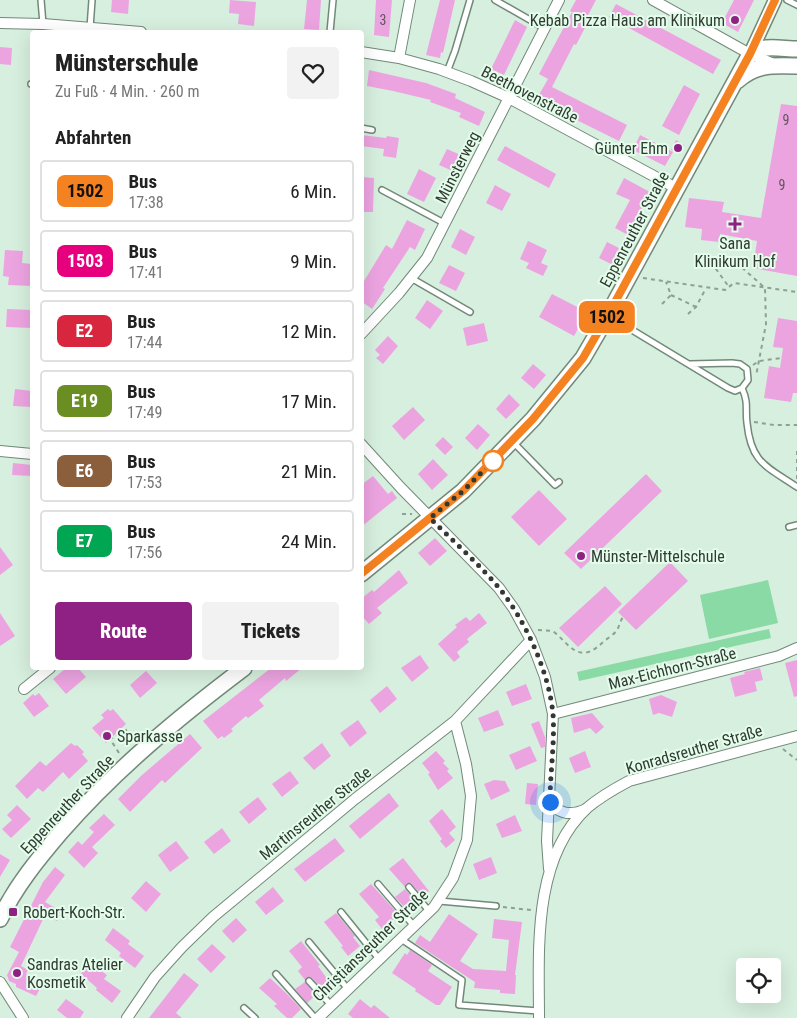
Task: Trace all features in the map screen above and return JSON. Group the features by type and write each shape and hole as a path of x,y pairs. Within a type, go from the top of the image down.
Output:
{"main road":[{"path":"750,54 766,48 797,50"},
{"name":"Eppenreuther Straße","path":"364,572 463,491 533,419 583,358 750,54"},
{"path":"732,88 743,76 767,65 797,66"},
{"name":"Eppenreuther Straße","path":"0,919 7,904 38,859 86,805 127,764 169,727 241,670"}],"street":[{"path":"400,58 410,0"},
{"name":"Münsterweg","path":"364,331 427,258 559,0"},
{"path":"653,0 750,54 769,63 780,65"},
{"name":"Eppenreuther Straße","path":"750,54 775,0"},
{"path":"0,23 43,24 107,30"},
{"name":"Beethovenstraße","path":"364,52 400,58 447,72 509,98 676,188"},
{"path":"364,447 499,588 514,609 529,637 545,676 553,714 547,841 549,869"},
{"path":"0,451 30,454"},
{"name":"Martinsreuther Straße","path":"127,1018 155,977 213,917 355,799 455,721 529,637"},
{"name":"Max-Eichhorn-Straße","path":"553,714 779,656 797,648"},
{"path":"24,689 48,670"},
{"name":"Christiansreuther Straße","path":"318,1018 429,911 453,878 467,840 471,796 466,764 455,721"},
{"name":"Konradsreuther Straße","path":"539,1014 539,964 543,895 549,869 561,844 573,824 586,809 604,795 628,781 797,736"},
{"path":"550,791 553,805 562,812 576,814 586,809"},
{"path":"0,982 23,1018"}],"lane":[{"path":"41,0 43,24"},
{"path":"90,28 92,0"},
{"path":"330,30 332,0"},
{"path":"447,72 470,0"},
{"path":"495,0 545,28"},
{"path":"787,0 797,5"},
{"path":"364,129 372,130"},
{"path":"382,190 445,224"},
{"path":"411,278 470,312"},
{"path":"608,315 735,392 742,388 748,380 747,369 740,364 690,364"},
{"path":"742,388 747,400 746,421 750,445 760,462 797,487"},
{"path":"512,440 555,485 559,482"},
{"path":"789,527 797,524"},
{"path":"378,884 414,926"},
{"path":"409,887 429,911"},
{"path":"438,901 496,906"},
{"path":"341,912 379,959"},
{"path":"400,939 462,980 459,1005 539,1014"},
{"path":"309,942 347,988"},
{"path":"276,974 318,1018"},
{"path":"309,981 331,1005"},
{"path":"244,1008 255,1018"}],"path":[{"path":"730,257 765,288 766,324 754,382"},
{"path":"711,262 730,287"},
{"path":"629,276 725,290 734,283 797,292"},
{"path":"666,282 670,296"},
{"path":"688,314 696,307 706,288"},
{"path":"662,304 670,296"},
{"path":"670,296 696,307"},
{"path":"747,369 759,361 782,358"},
{"path":"746,421 774,425 797,425"},
{"path":"797,449 797,480"},
{"path":"529,637 541,630 553,631 570,648 588,653 593,651 617,630 618,624 624,616"},
{"path":"127,764 110,739 130,728"},
{"path":"778,741 780,746 797,760"},
{"path":"496,906 542,911"}],"green space":[{"path":"768,580 778,623 709,639 700,595"},
{"path":"769,629 771,638 579,681 577,672"}],"building":[{"path":"112,0 129,0 128,14 111,12"},
{"path":"230,0 256,2 254,26 238,24 239,14 229,13"},
{"path":"307,0 321,0 319,30 304,29"},
{"path":"376,0 392,0 389,37 374,35"},
{"path":"440,0 455,0 443,53 441,52 440,58 426,55"},
{"path":"576,0 596,0 586,19 589,20 576,45 574,44 552,87 627,125 619,141 536,100 548,79 539,74 572,12 570,11"},
{"path":"734,0 754,0 738,32 722,23"},
{"path":"616,4 721,60 713,74 609,17"},
{"path":"515,20 527,27 504,75 491,69"},
{"path":"0,47 12,48 11,65 0,64"},
{"path":"369,70 426,83 456,94 455,98 485,112 479,126 459,117 461,113 430,102 431,100 367,86"},
{"path":"684,85 700,94 679,135 662,126"},
{"path":"781,104 797,106 797,276 753,268 757,241 720,234 719,242 701,240 702,229 685,227 689,198 724,202 722,212 761,218"},
{"path":"364,135 399,138 396,158 383,156 384,149 364,146"},
{"path":"640,135 673,152 665,166 633,150"},
{"path":"676,140 684,145 680,154 671,150"},
{"path":"505,146 556,174 549,188 497,160"},
{"path":"447,149 463,156 455,172 439,165"},
{"path":"419,169 436,178 424,202 407,194"},
{"path":"364,177 374,178 373,212 364,212"},
{"path":"624,178 650,192 628,235 615,228 630,200 616,194"},
{"path":"495,185 511,194 502,211 486,203"},
{"path":"407,220 425,229 415,250 410,247 383,288 385,289 372,309 364,303 364,281 386,245 392,249"},
{"path":"460,229 475,237 466,255 451,247"},
{"path":"528,241 547,250 541,263 548,266 543,276 526,268 529,263 520,259"},
{"path":"607,242 621,249 613,265 599,258"},
{"path":"5,250 23,251 22,263 30,264 30,286 8,285 9,277 3,276"},
{"path":"449,265 465,273 456,291 439,283"},
{"path":"552,294 587,312 574,336 539,317"},
{"path":"427,300 443,311 430,329 415,318"},
{"path":"7,309 30,310 30,328 6,327"},
{"path":"778,318 797,321 797,393 793,393 791,402 764,398 769,366 780,368 783,348 773,347"},
{"path":"484,323 488,341 467,346 463,328"},
{"path":"388,336 398,346 383,364 376,358 380,355 375,350"},
{"path":"533,364 546,375 534,389 521,378"},
{"path":"15,389 30,391 30,407 13,406"},
{"path":"509,394 520,405 506,419 496,409"},
{"path":"413,407 425,420 404,440 392,426"},
{"path":"478,424 490,435 477,450 465,438"},
{"path":"443,437 453,447 445,455 435,445"},
{"path":"433,459 448,475 432,490 418,474"},
{"path":"13,463 30,465 30,476 12,475"},
{"path":"646,474 662,491 581,569 564,553"},
{"path":"373,476 388,494 392,491 397,498 364,525 364,483"},
{"path":"539,490 567,519 539,546 511,517"},
{"path":"435,538 447,551 430,566 418,553"},
{"path":"0,547 13,565 0,575"},
{"path":"670,562 688,581 636,630 618,612"},
{"path":"399,570 408,583 377,608 382,613 369,624 364,618 364,597 372,590 374,592"},
{"path":"605,586 622,604 578,647 559,628"},
{"path":"0,613 15,636 0,646"},
{"path":"479,613 487,623 467,639 469,642 457,652 460,657 454,662 438,644 457,627 455,625 466,617 470,621"},
{"path":"420,655 429,668 412,682 401,668"},
{"path":"797,660 797,696 794,697 785,663"},
{"path":"760,668 763,680 755,682 757,691 735,697 730,678"},
{"path":"64,670 80,670 86,677 66,694 53,679"},
{"path":"268,670 300,670 286,681 285,678 259,700 264,706 248,718 246,716 224,738 222,736 218,739 203,721"},
{"path":"146,671 157,683 140,698 130,685"},
{"path":"526,684 532,699 512,706 506,692"},
{"path":"387,686 397,699 380,713 370,700"},
{"path":"39,693 49,706 34,717 23,703 33,694 35,696"},
{"path":"661,695 677,702 672,717 659,713 653,715 649,699"},
{"path":"108,709 110,711 113,709 126,724 106,743 92,728 104,718 101,715"},
{"path":"498,710 504,725 484,732 478,718"},
{"path":"592,713 604,727 596,734 590,728 574,733 571,718"},
{"path":"358,720 367,733 350,747 340,733"},
{"path":"539,721 545,737 545,747 541,748 531,724"},
{"path":"190,734 202,748 165,783 162,780 130,812 118,799 142,775"},
{"path":"71,743 75,746 77,745 84,752 82,754 88,761 69,779 63,772 43,792 38,788 27,799 15,786 40,761 46,766"},
{"path":"322,743 331,756 314,770 303,758"},
{"path":"530,746 537,761 516,770 509,755"},
{"path":"436,751 445,761 443,763 449,769 447,771 453,778 438,790 428,774 430,773 422,763"},
{"path":"585,751 591,767 575,773 569,758"},
{"path":"290,771 299,783 282,797 272,784"},
{"path":"494,780 505,781 510,791 491,800 484,784"},
{"path":"527,783 538,784 536,805 525,804"},
{"path":"389,793 399,806 360,839 349,826"},
{"path":"258,797 267,809 249,824 239,812"},
{"path":"17,805 31,819 11,838 2,829 12,820 7,815"},
{"path":"442,809 456,827 449,833 455,840 446,848 429,821"},
{"path":"104,814 115,825 92,847 98,853 84,868 68,852 78,841 82,845 94,832 89,828"},
{"path":"515,815 522,831 502,838 496,824"},
{"path":"222,828 231,841 214,854 204,842"},
{"path":"335,838 345,851 305,882 294,869"},
{"path":"176,841 189,858 170,872 158,855"},
{"path":"0,854 10,860 0,877"},
{"path":"491,857 497,873 479,880 473,864"},
{"path":"403,858 429,891 423,897 411,883 407,883 405,887 389,869"},
{"path":"55,867 65,875 45,902 62,912 57,921 45,915 21,966 28,970 26,974 43,983 36,996 16,987 16,984 9,981 7,975 19,952 10,947 43,882"},
{"path":"146,881 161,894 146,912 131,898"},
{"path":"371,884 399,915 382,929 375,920 379,917 359,894"},
{"path":"273,887 284,901 266,915 255,902"},
{"path":"405,889 416,902 406,909 395,897"},
{"path":"336,913 355,936 353,937 360,946 348,956 341,947 343,946 324,922"},
{"path":"449,914 478,934 460,961 473,969 506,971 509,940 492,938 494,919 522,922 515,975 515,994 500,993 500,990 474,988 475,982 415,943 420,935 430,942"},
{"path":"236,918 247,930 233,943 222,931"},
{"path":"113,928 130,941 128,944 144,956 135,968 119,956 121,953 105,940"},
{"path":"301,941 320,965 318,966 331,984 323,990 312,978 308,977 305,980 298,971 302,967 289,951"},
{"path":"212,944 226,957 211,973 197,959"},
{"path":"410,950 432,965 428,971 452,987 440,1005 436,1005 415,991 416,989 392,973 405,953 407,955"},
{"path":"89,962 107,975 104,979 121,991 112,1003 81,974"},
{"path":"184,973 199,985 176,1013 182,1018 149,1018"},
{"path":"270,978 301,1009 292,1018 287,1018 274,1006 277,1004 259,988"},
{"path":"305,982 316,995 307,1003 295,989"},
{"path":"66,999 84,1012 80,1018 67,1018 57,1010"},
{"path":"360,999 371,1008 374,1005 390,1018 353,1018 348,1014"}],"bus line":[{"name":"1502","path":"364,572 463,491 533,419 583,358 750,54 775,0"}],"place":[{"name":"Kebab Pizza Haus am Klinikum","path":"735,20"},
{"name":"Günter Ehm","path":"678,148"},
{"name":"Sana Klinikum Hof","path":"735,224"},
{"name":"Münster-Mittelschule","path":"581,556"},
{"name":"Sparkasse","path":"107,736"},
{"name":"Robert-Koch-Str.","path":"13,912"},
{"name":"Sandras Atelier Kosmetik","path":"17,973"}],"route":[{"path":"493,461 463,491 430,518 499,588 514,609 531,640 545,676 553,714 550,802"}]}
